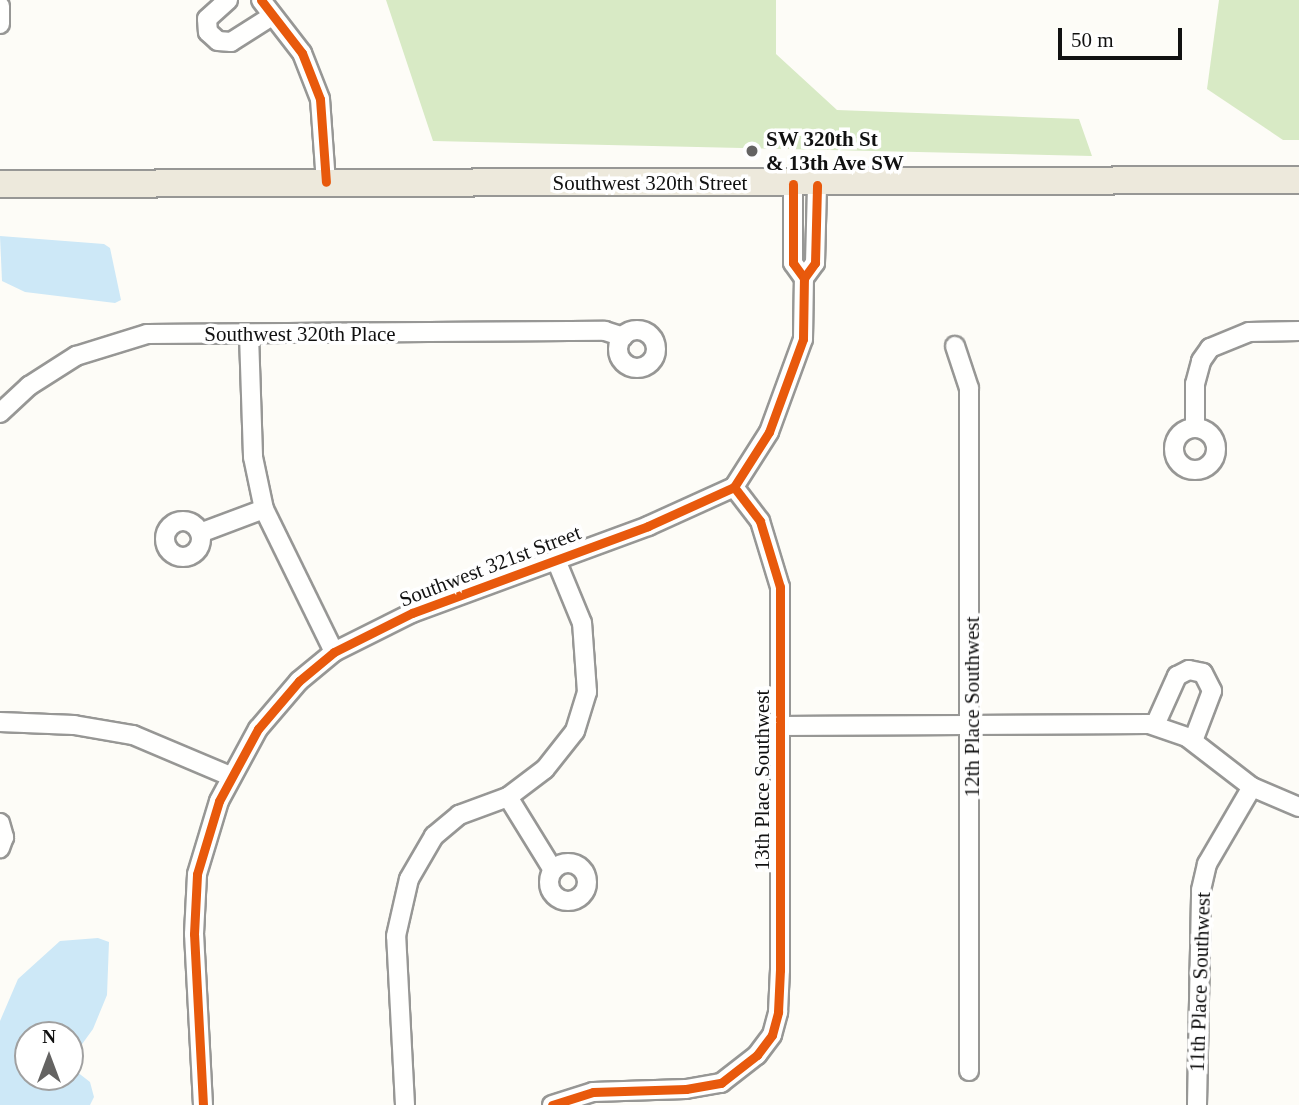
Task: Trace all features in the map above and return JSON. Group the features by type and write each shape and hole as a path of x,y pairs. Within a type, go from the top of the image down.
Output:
{"main road":[{"name":"Southwest 320th Street","path":"0,184 326,181 805,184 1299,180"}],"street":[{"path":"228,0 207,19 208,32 218,41 231,42 272,16"},
{"path":"261,0 302,53 320,99 326,181"},
{"path":"0,6 0,24"},
{"path":"804,278 793,263 805,184"},
{"path":"734,487 769,432 803,339 804,278 815,263 805,184"},
{"name":"Southwest 320th Place","path":"0,413 54,368 109,343 147,334 605,331 623,337"},
{"path":"1195,428 1195,384 1200,361 1210,348 1249,332 1299,331"},
{"path":"248,335 253,457 264,509 334,652"},
{"name":"12th Place Southwest","path":"955,346 969,388 972,724 970,1071"},
{"name":"Southwest 321st Street","path":"203,1105 194,905 206,839 230,776 258,729 299,681 334,652 412,613 556,560 734,487"},
{"name":"13th Place Southwest","path":"552,1105 593,1092 705,1088 738,1072 772,1035 778,1012 780,587 760,521 734,487"},
{"path":"200,533 264,509"},
{"path":"405,1105 396,972 400,902 420,855 435,836 459,815 508,797 545,769 575,731 587,692 582,623 556,560"},
{"path":"1155,725 1177,676 1189,670 1203,673 1212,691 1193,741"},
{"path":"0,722 74,725 133,735 230,776"},
{"path":"779,726 1155,725 1193,741 1252,787 1299,807"},
{"name":"11th Place Southwest","path":"1197,1105 1201,890 1207,864 1252,787"},
{"path":"508,797 553,870"},
{"path":"0,823 4,837 0,848"}],"green space":[{"path":"386,0 776,0 776,54 837,110 1079,119 1092,156 433,141"},
{"path":"1219,0 1299,0 1299,140 1283,140 1207,89"}],"water":[{"path":"0,236 104,244 110,248 121,300 115,303 25,292 2,281"},
{"path":"98,938 109,942 107,995 93,1029 84,1041 84,1021 14,1021 14,1091 84,1091 84,1077 90,1082 94,1097 90,1105 0,1105 0,1021 18,979 60,941"}],"cycle path":[{"path":"261,0 302,53 320,99 326,182"},
{"path":"793,184 793,263 804,278"},
{"path":"734,487 769,432 803,339 804,278 815,263 817,185"},
{"path":"203,1105 194,934 197,874 219,801 258,729 299,681 334,652 412,613 648,526 734,487"},
{"path":"552,1105 593,1092 686,1089 721,1083 757,1055 772,1035 778,1012 780,970 780,587 760,521 734,487"}],"place":[{"name":"SW 320th St & 13th Ave SW","path":"752,151"}]}
